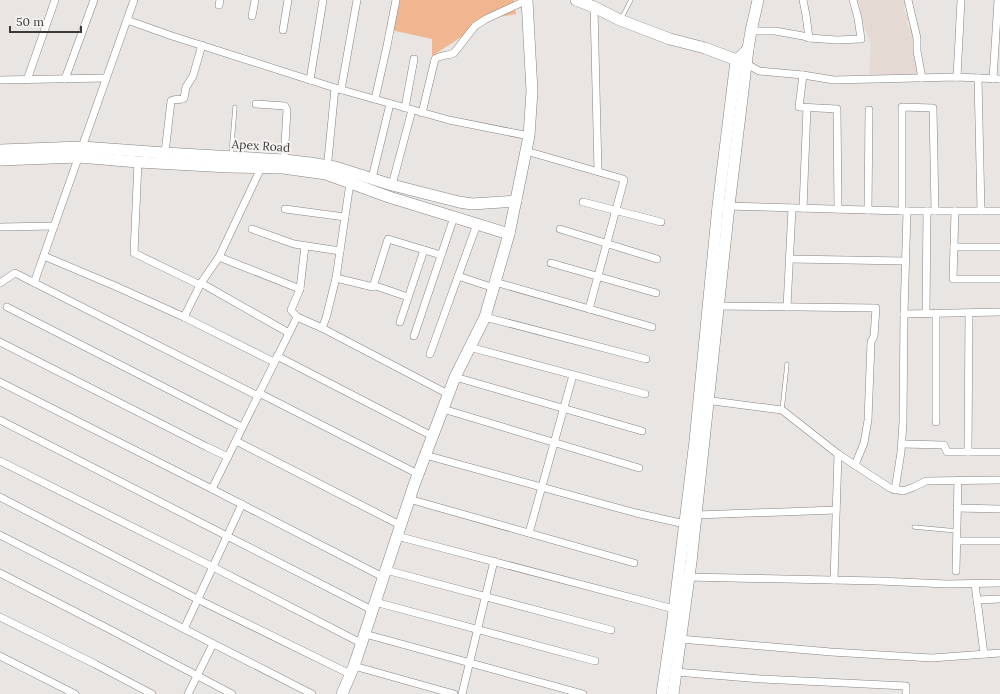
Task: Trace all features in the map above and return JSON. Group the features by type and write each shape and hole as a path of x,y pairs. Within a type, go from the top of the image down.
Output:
{"street":[{"path":"27,80 54,0"},
{"path":"65,79 94,0"},
{"path":"34,283 134,0"},
{"path":"252,16 255,0"},
{"path":"283,30 288,0"},
{"path":"310,80 323,0"},
{"path":"327,170 338,89 357,0"},
{"path":"375,100 396,0"},
{"path":"342,694 363,639 409,499 432,436 455,377 485,318 509,234 529,136 532,91 527,0 486,19 475,26 454,53 435,59 422,113"},
{"path":"579,0 620,20 670,39 706,48 759,71 803,75 834,80 958,77 997,79 998,0"},
{"path":"662,694 674,609 683,577 696,516 704,399 723,206 741,62 748,49 758,0"},
{"path":"803,0 808,38"},
{"path":"751,31 776,31 808,38 837,40 860,39 858,18 852,0"},
{"path":"908,0 917,38 917,51 922,78"},
{"path":"958,77 961,0"},
{"path":"594,7 598,171"},
{"path":"127,20 172,36 375,100 450,120 529,136"},
{"path":"165,153 171,101 175,99 181,100 184,98 186,87 193,76 202,45"},
{"path":"392,185 409,109 414,59"},
{"path":"803,75 799,107 837,109 838,209"},
{"path":"0,80 106,78"},
{"path":"978,78 981,211"},
{"path":"256,104 285,106 287,110 284,160"},
{"path":"372,178 390,104"},
{"path":"804,208 807,108"},
{"path":"895,490 902,444 903,422 905,261 902,108 933,108 931,211 926,313"},
{"path":"868,210 869,110"},
{"name":"Apex Road","path":"0,150 165,153 284,160 372,178 447,200 472,204 516,201"},
{"path":"526,150 624,180 589,309"},
{"name":"Apex Road","path":"0,160 80,152 138,162 327,170 350,183 388,197 509,234"},
{"path":"138,162 134,253 198,284 201,283 289,332"},
{"path":"184,317 201,283 219,257 261,168"},
{"path":"322,328 336,278 350,183"},
{"path":"583,202 661,222"},
{"path":"723,206 904,211 1000,210"},
{"path":"788,307 792,208"},
{"path":"285,209 345,217"},
{"path":"955,211 953,279 1000,279"},
{"path":"414,336 454,217"},
{"path":"430,354 477,224"},
{"path":"0,227 54,226"},
{"path":"252,229 294,244 340,251"},
{"path":"560,229 657,259"},
{"path":"373,285 388,238 441,255"},
{"path":"305,246 300,289 292,310 297,317 322,328 448,394"},
{"path":"954,248 1000,247"},
{"path":"400,322 424,250"},
{"path":"44,256 115,286 276,359 432,436"},
{"path":"219,257 300,289"},
{"path":"790,259 905,261"},
{"path":"551,263 656,293"},
{"path":"0,283 15,273 418,474"},
{"path":"458,276 652,326"},
{"path":"336,278 373,287 373,285 408,297"},
{"path":"713,306 876,308 874,336 871,342 868,420 864,443 855,465"},
{"path":"7,307 242,427"},
{"path":"904,314 1000,312"},
{"path":"936,313 936,422"},
{"path":"968,452 969,313"},
{"path":"212,489 297,317"},
{"path":"485,318 646,359"},
{"path":"0,342 228,457"},
{"path":"469,347 645,394"},
{"path":"529,533 573,375"},
{"path":"455,377 642,430"},
{"path":"0,382 242,504 385,573 485,596 611,630"},
{"path":"704,399 782,410 838,454 895,490 903,491 926,480 1000,480"},
{"path":"673,694 680,639 685,524 695,441 704,399"},
{"path":"443,409 639,468"},
{"path":"0,420 227,536 374,606 477,630 595,661"},
{"path":"236,441 399,530 494,561 674,609"},
{"path":"902,444 944,445 947,452 1000,452"},
{"path":"834,580 838,454"},
{"path":"425,455 636,513 685,524"},
{"path":"0,461 213,567 363,639 469,663 583,694"},
{"path":"956,571 958,480"},
{"path":"0,497 197,599 352,670 454,694"},
{"path":"409,499 634,563"},
{"path":"184,629 242,504"},
{"path":"958,508 1000,509"},
{"path":"696,516 836,510"},
{"path":"0,535 312,694"},
{"path":"957,541 1000,541"},
{"path":"462,694 494,561"},
{"path":"0,573 232,694"},
{"path":"683,577 975,584 1000,583"},
{"path":"975,584 984,654"},
{"path":"977,600 1000,599"},
{"path":"0,616 152,694"},
{"path":"680,639 831,652 932,658 1000,653"},
{"path":"188,694 213,644"},
{"path":"0,656 74,694"},
{"path":"676,672 761,679 906,686 906,694"}],"lane":[{"path":"620,20 631,0"},
{"path":"231,156 235,107"},
{"path":"782,410 786,364"},
{"path":"914,528 957,531"}],"shaded area":[{"path":"396,0 514,0 516,14 489,19 432,56 432,39 391,30"},
{"path":"858,0 905,1 906,6 904,6 904,11 909,19 906,20 909,29 911,28 914,35 919,75 869,75 871,44 864,26"}]}
